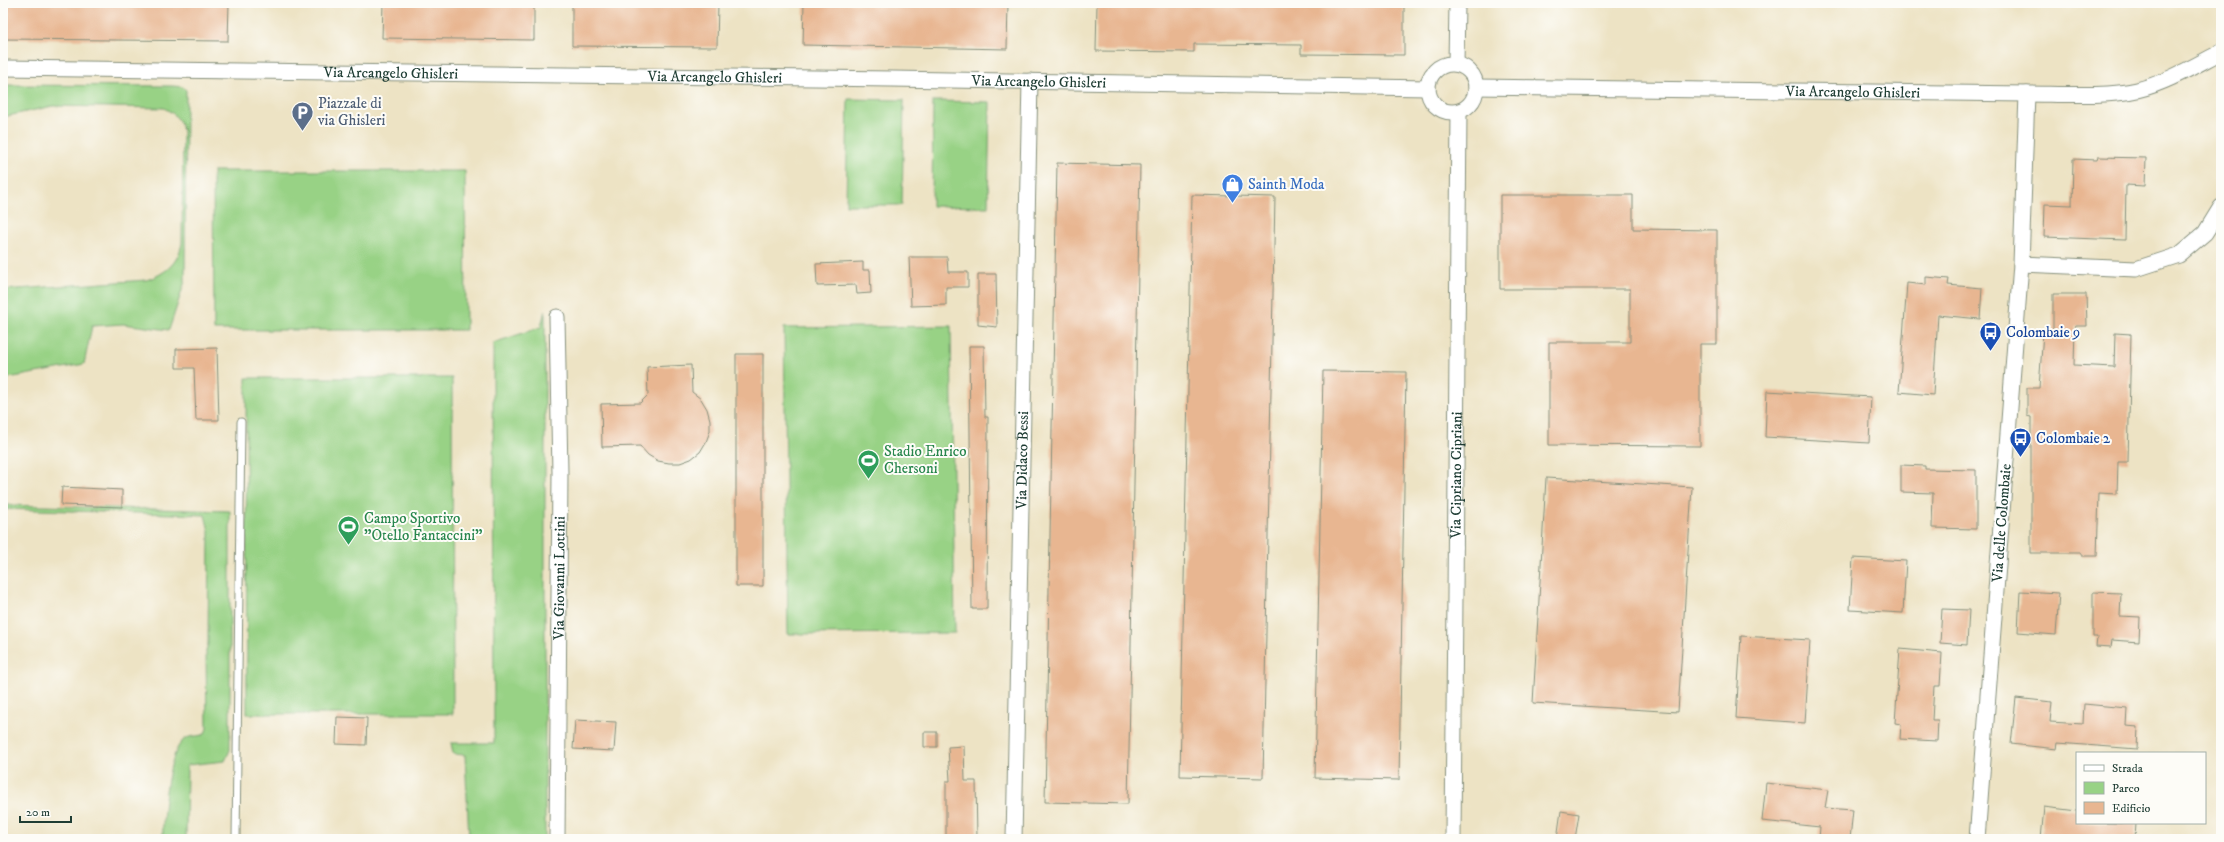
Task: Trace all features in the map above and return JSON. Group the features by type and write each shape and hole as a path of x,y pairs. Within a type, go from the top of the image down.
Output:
{"street":[{"path":"1456,64 1457,3"},
{"name":"Via Arcangelo Ghisleri","path":"1476,86 2026,94 2137,90 2167,79 2221,52"},
{"path":"1449,64 1456,64 1470,72 1476,86 1472,102 1459,111 1451,112 1437,108 1429,95 1428,81 1436,69 1449,64"},
{"name":"Via Arcangelo Ghisleri","path":"3,68 1030,81 1428,88"},
{"name":"Via Didaco Bessi","path":"1014,839 1030,81"},
{"name":"Via delle Colombaie","path":"1977,839 2021,264 2026,94"},
{"name":"Via Cipriano Cipriani","path":"1453,839 1459,111"},
{"path":"2021,264 2136,269 2179,255 2205,233 2221,207"},
{"name":"Via Giovanni Lottini","path":"557,317 560,481 557,839"}],"lane":[{"path":"236,839 241,422"}],"green space":[{"path":"3,85 173,86 183,87 186,90 185,281 169,330 123,324 92,326 84,364 3,379 3,290 146,280 159,275 174,262 182,243 183,130 176,117 164,108 53,106 3,117"},
{"path":"848,99 904,100 902,205 846,205"},
{"path":"933,101 990,102 988,207 932,206"},
{"path":"213,171 465,171 466,330 214,330"},
{"path":"545,310 545,839 469,839 465,755 453,754 451,743 494,743 493,343 541,327"},
{"name":"Stadio Enrico Chersoni","path":"951,326 955,633 788,634 784,328"},
{"name":"Campo Sportivo \"Otello Fantaccini\"","path":"246,378 452,378 453,714 247,714"},
{"path":"3,505 230,511 230,750 225,761 187,765 186,839 163,839 163,816 170,770 179,746 187,738 205,734 207,728 206,651 208,644 209,531 205,515 3,509"}],"building":[{"path":"3,3 229,3 228,41 3,39"},
{"path":"383,3 534,3 534,40 382,38"},
{"path":"572,3 718,3 717,47 572,46"},
{"path":"804,3 1008,3 1007,49 803,45"},
{"path":"1097,3 1404,3 1404,55 1301,54 1301,45 1194,44 1194,52 1096,51"},
{"path":"2098,157 2146,158 2145,186 2126,185 2125,240 2044,237 2045,204 2072,205 2073,159 2097,160"},
{"path":"1057,163 1140,165 1128,804 1045,802"},
{"path":"1192,195 1275,197 1263,778 1180,776"},
{"path":"1500,195 1633,195 1633,229 1717,230 1717,344 1700,344 1700,446 1549,445 1549,342 1630,342 1630,289 1500,289"},
{"path":"909,257 947,257 948,272 968,272 968,287 946,287 946,305 911,306"},
{"path":"863,262 863,270 870,270 871,293 857,294 856,285 817,286 816,264"},
{"path":"978,274 996,274 997,327 978,325"},
{"path":"1926,277 1949,279 1948,285 1982,288 1980,319 1938,315 1933,395 1899,392 1907,283 1926,285"},
{"path":"2053,294 2086,294 2087,326 2075,326 2074,365 2114,367 2115,333 2131,334 2128,462 2118,462 2117,494 2099,493 2097,556 2082,556 2082,553 2031,553 2031,417 2027,416 2027,388 2039,388 2043,332 2053,332"},
{"path":"969,346 984,346 985,417 988,417 987,609 972,609"},
{"path":"217,348 219,420 196,420 194,368 176,368 176,349"},
{"path":"736,354 763,354 763,586 736,586"},
{"path":"691,365 692,392 701,399 707,409 710,420 710,431 700,452 691,459 680,463 669,463 658,461 648,455 640,446 602,447 601,404 640,403 648,395 647,367"},
{"path":"1323,371 1406,372 1399,780 1315,778"},
{"path":"1767,391 1871,397 1869,443 1765,437"},
{"path":"1901,465 1925,466 1925,469 1976,470 1976,529 1932,528 1933,493 1901,492"},
{"path":"1546,478 1692,487 1678,712 1533,703"},
{"path":"62,487 122,490 122,507 61,505"},
{"path":"1853,558 1906,561 1903,613 1850,610"},
{"path":"2020,591 2059,593 2056,635 2018,632"},
{"path":"2093,592 2121,593 2120,616 2140,617 2139,642 2112,640 2111,647 2096,646 2097,637 2093,637"},
{"path":"1942,609 1969,610 1967,645 1940,643"},
{"path":"1741,636 1810,640 1805,723 1736,718"},
{"path":"1900,649 1942,653 1940,686 1934,686 1932,720 1938,720 1937,741 1900,739 1901,724 1895,723"},
{"path":"2016,698 2052,702 2050,722 2083,724 2084,704 2127,708 2126,726 2138,727 2137,749 2058,743 2057,749 2011,744"},
{"path":"337,717 367,718 366,745 336,744"},
{"path":"575,720 616,722 614,751 573,749"},
{"path":"924,732 937,732 937,747 924,747"},
{"path":"964,746 965,781 976,781 977,839 946,839 946,781 950,781 948,747"},
{"path":"1766,783 1828,790 1825,808 1853,810 1850,839 1819,839 1820,827 1762,821"},
{"path":"2044,807 2076,811 2076,824 2136,824 2135,839 2041,839"},
{"path":"1561,811 1579,814 1575,839 1557,839"}],"place":[{"name":"Piazzale di via Ghisleri","path":"303,132"},
{"name":"Sainth Moda","path":"1232,204"},
{"name":"Colombaie 9","path":"1991,352"},
{"name":"Colombaie 2","path":"2020,458"},
{"name":"Stadio Enrico Chersoni","path":"869,480"},
{"name":"Campo Sportivo \"Otello Fantaccini\"","path":"349,546"}]}
